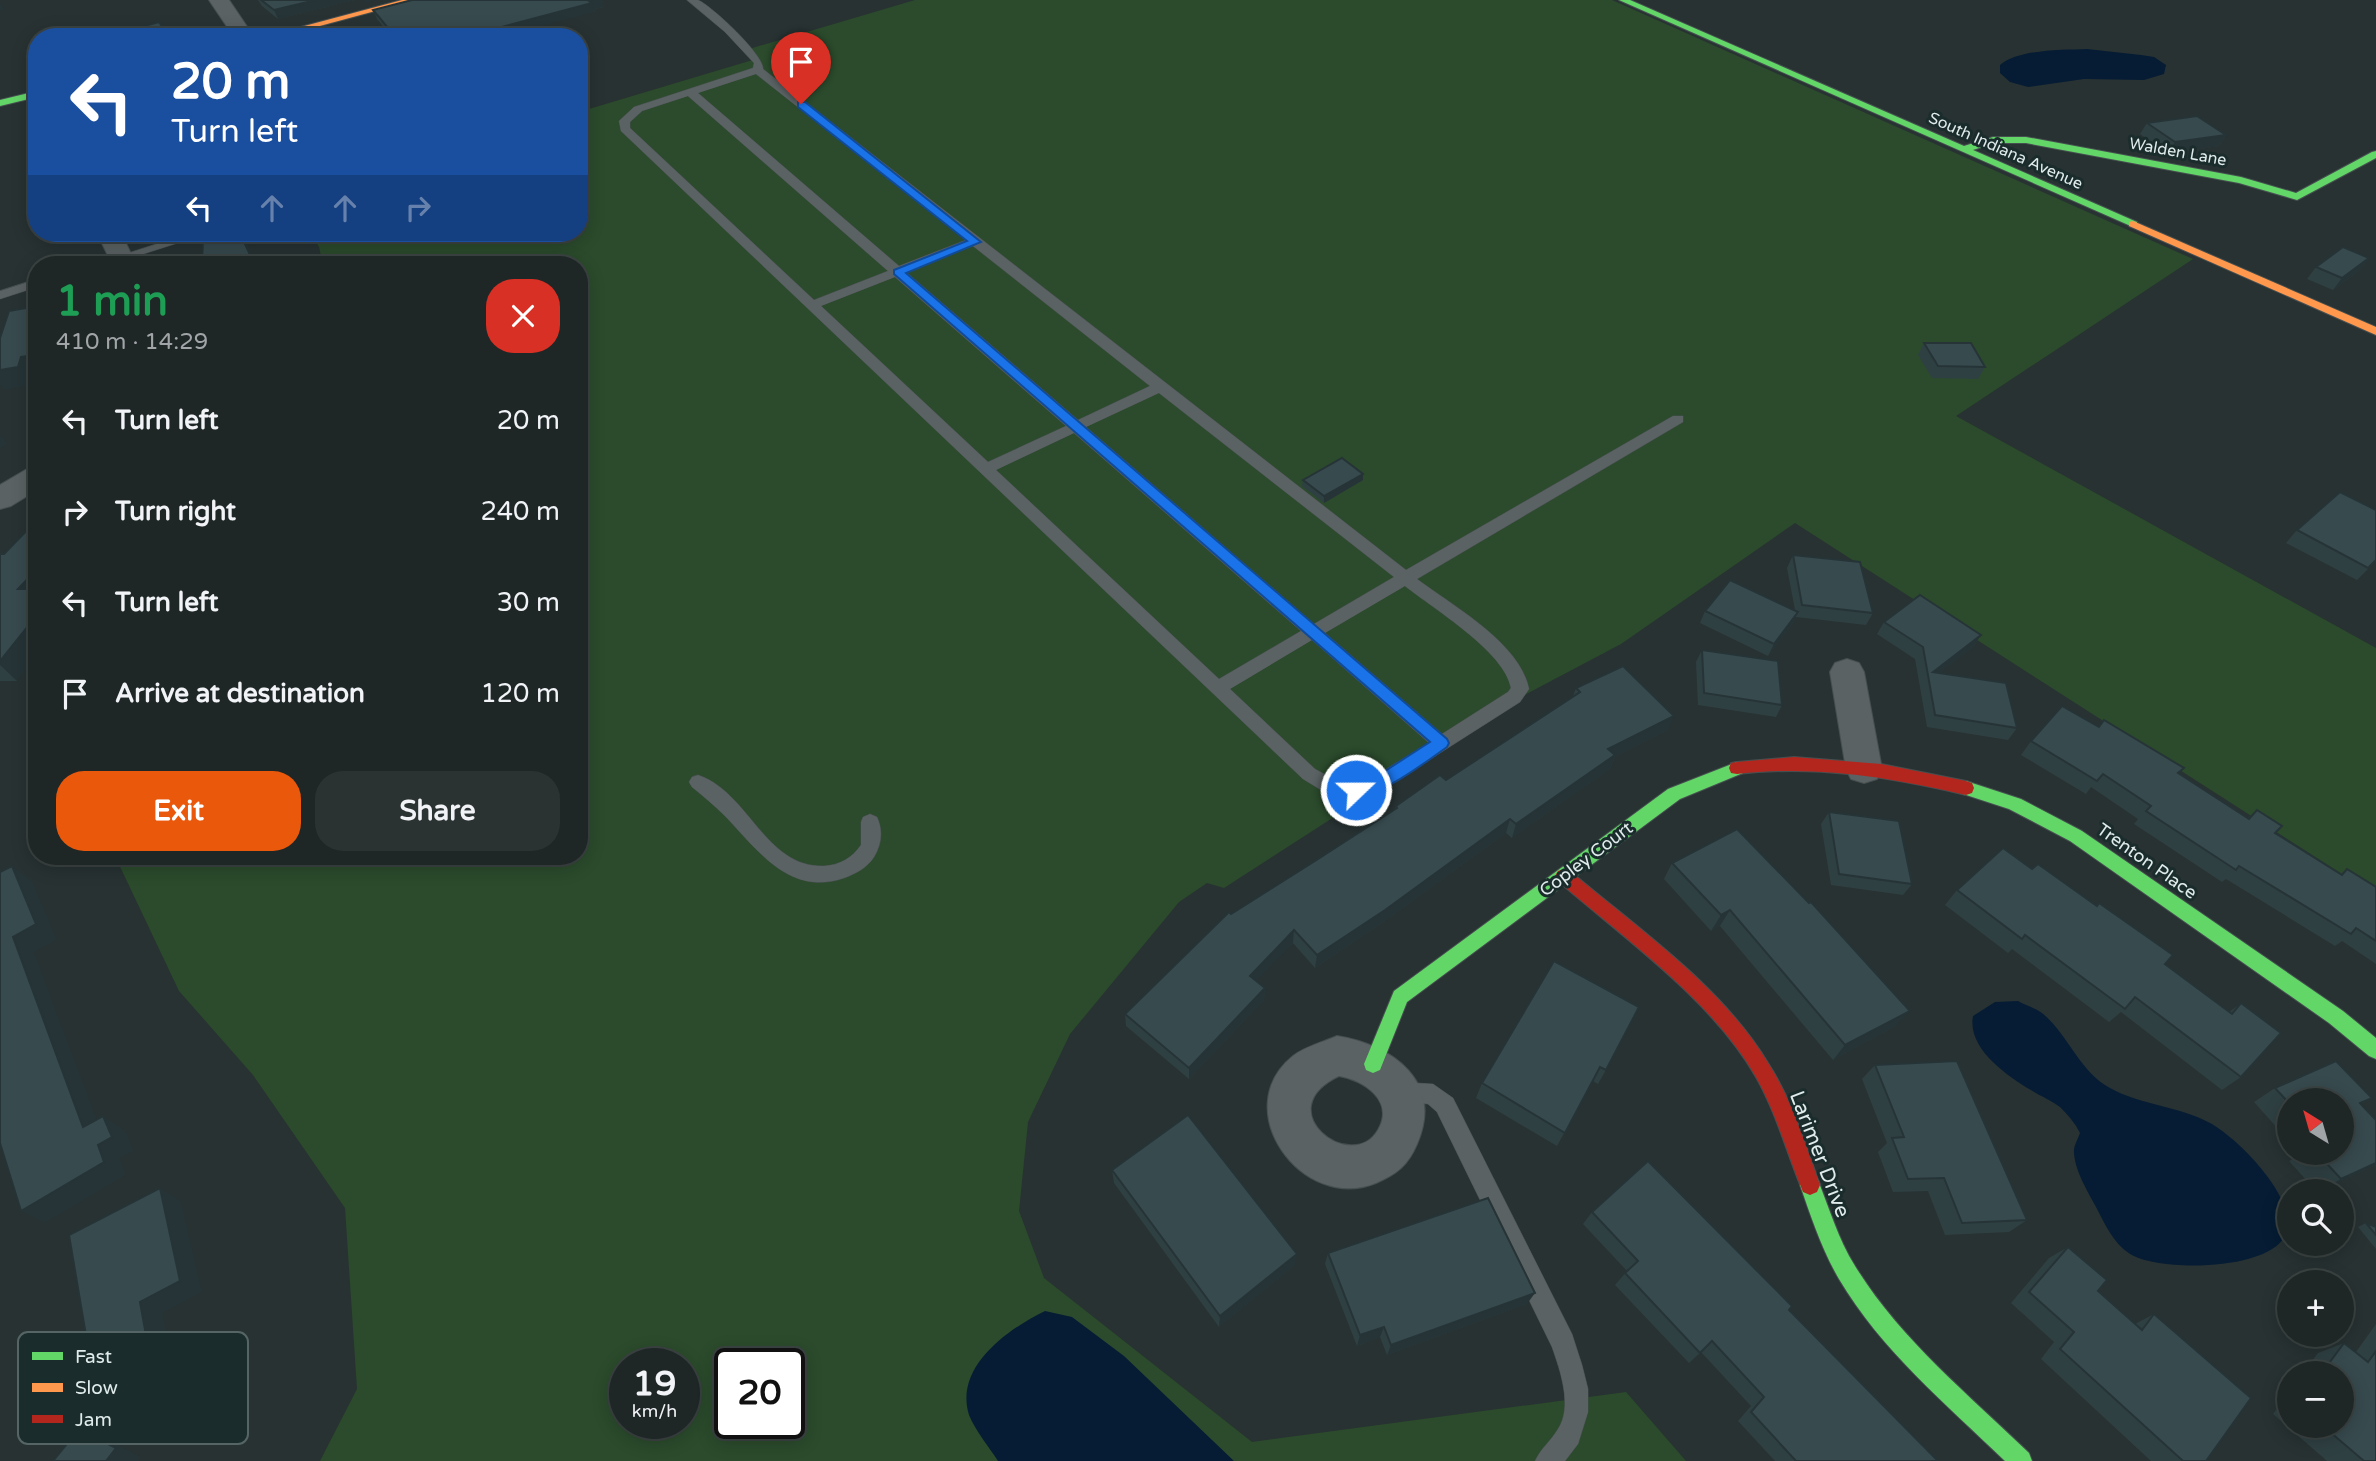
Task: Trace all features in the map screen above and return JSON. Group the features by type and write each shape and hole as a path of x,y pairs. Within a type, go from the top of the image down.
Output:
{"street":[{"path":"219,0 238,28"},
{"path":"302,28 412,0"},
{"name":"South Indiana Avenue","path":"1623,0 2376,331"},
{"path":"0,103 28,96"},
{"name":"Walden Lane","path":"1963,150 1980,141 2000,138 2026,140 2241,180 2297,197 2376,154"},
{"path":"1847,672 1864,769"},
{"name":"Copley Court","path":"1386,1078 1400,997 1674,794 1707,778 1740,768 1787,765 1864,769"},
{"name":"Trenton Place","path":"1864,769 1994,796 2066,830 2336,1017 2376,1050"},
{"name":"Larimer Drive","path":"1564,876 1707,1003 1752,1054 1780,1104 1827,1231 1847,1272 1891,1334 2021,1461"}],"lane":[{"path":"692,0 749,50 759,63 758,70"},
{"path":"758,70 1495,647 1514,669 1520,689 1514,697 1379,783 1356,790 1337,790 1309,774 625,129 624,121 639,109 758,70"},
{"path":"691,93 1441,743"},
{"path":"133,256 176,242"},
{"path":"811,305 975,242"},
{"path":"0,295 28,287"},
{"path":"986,469 1160,387"},
{"path":"1217,688 1678,419"},
{"path":"698,782 730,808 782,864 805,875 835,874 854,865 868,853 874,838 870,822"},
{"path":"1386,1078 1433,1094 1445,1105 1563,1343 1575,1382 1575,1412 1570,1434 1548,1461"}],"green space":[{"path":"915,0 1612,0 2193,259 1956,416 2376,648 2376,896 1795,523 1621,644 1519,698 1224,888 1207,883 1179,902 1070,1034 1028,1122 1019,1211 1044,1278 1252,1442 1626,1392 1686,1461 320,1461 357,1389 345,1208 253,1075 179,991 119,865 588,865 588,256 321,256 316,242 588,242 588,109 756,59 749,49"}],"water":[{"path":"2087,49 2154,57 2166,65 2164,74 2144,80 2084,79 2028,87 2010,82 2000,73 2000,65 2018,56 2041,51"},
{"path":"2018,1001 2039,1011 2059,1031 2090,1072 2110,1088 2198,1117 2236,1142 2251,1156 2277,1191 2277,1245 2257,1256 2212,1265 2164,1264 2144,1260 2124,1250 2106,1226 2079,1174 2074,1151 2080,1133 2074,1122 2060,1107 2000,1068 1982,1050 1976,1039 1973,1016 1995,1002"},
{"path":"1045,1311 1072,1317 1124,1356 1234,1461 998,1461 969,1415 966,1397 969,1381 987,1352 1001,1339"}],"building":[{"path":"261,0 316,0 274,10"},
{"path":"412,0 592,0 589,1 592,3 498,28 388,28 373,10"},
{"path":"159,22 163,28 137,28"},
{"path":"2197,116 2226,135 2175,142 2147,123"},
{"path":"203,242 244,242 251,256 202,256"},
{"path":"2343,247 2369,258 2342,278 2316,267"},
{"path":"28,308 28,356 21,357 18,367 0,370 0,338 9,311"},
{"path":"1924,343 1971,343 1985,367 1938,366"},
{"path":"1342,458 1363,474 1324,496 1303,480"},
{"path":"2340,492 2376,510 2376,560 2368,568 2297,530"},
{"path":"28,529 28,578 18,589 28,589 28,626 0,661 0,554 4,554"},
{"path":"1793,555 1860,562 1873,613 1802,605"},
{"path":"1730,580 1798,612 1774,644 1705,611"},
{"path":"1920,595 1981,635 1933,672 2006,683 2017,728 1935,715 1923,647 1884,622"},
{"path":"1702,650 1778,661 1782,705 1704,693"},
{"path":"1623,666 1674,716 1608,749 1615,755 1516,824 1510,819 1385,910 1317,955 1294,930 1250,976 1265,988 1189,1068 1125,1014 1229,912 1231,914 1397,808 1396,806 1440,775 1446,780 1580,692 1576,688"},
{"path":"2062,706 2099,727 2104,720 2184,768 2178,773 2249,819 2257,810 2282,826 2275,833 2342,875 2347,869 2376,887 2376,941 2356,928 2351,934 2239,866 2236,870 2146,811 2151,806 2103,774 2097,781 2031,741"},
{"path":"1829,812 1899,821 1912,884 1839,874"},
{"path":"1737,829 1809,903 1811,902 1910,1011 1845,1045 1730,910 1721,915 1672,863"},
{"path":"2003,848 2032,869 2038,864 2173,955 2165,964 2232,1014 2241,1003 2281,1033 2241,1077 2135,997 2125,1009 2025,935 2022,939 1957,890"},
{"path":"12,866 36,924 13,937 83,1127 103,1116 112,1137 98,1145 104,1162 21,1211 0,1143 0,872"},
{"path":"1554,961 1639,1007 1606,1070 1600,1067 1565,1133 1482,1083"},
{"path":"1957,1061 2027,1220 1962,1223 1944,1178 1908,1179 1892,1138 1904,1137 1875,1065"},
{"path":"2336,1061 2372,1098 2360,1103 2376,1120 2376,1163 2341,1179 2329,1166 2354,1166 2354,1088 2277,1088 2277,1090 2275,1088"},
{"path":"1188,1115 1297,1254 1220,1316 1112,1170"},
{"path":"1648,1161 1792,1306 1789,1310 1938,1461 1796,1461 1751,1412 1764,1397 1712,1341 1700,1353 1625,1273 1638,1261 1592,1212"},
{"path":"160,1188 180,1281 140,1302 145,1332 85,1332 69,1235"},
{"path":"1488,1198 1535,1293 1391,1345 1384,1327 1360,1335 1328,1253"},
{"path":"2366,1223 2376,1227 2376,1235"},
{"path":"2068,1247 2107,1280 2098,1291 2142,1330 2154,1314 2251,1398 2206,1461 2183,1461 2060,1349 2074,1332 2029,1292"},
{"path":"2341,1347 2349,1347 2368,1362 2376,1351 2376,1461 2364,1461 2337,1438 2354,1438 2354,1361 2331,1361"},
{"path":"67,1444 108,1444 116,1448 106,1461 53,1461"}],"traffic: fast":[{"path":"1623,0 2133,224"},
{"path":"0,103 28,96"},
{"path":"1963,150 1993,140 2026,140 2241,180 2297,197 2376,154"},
{"path":"1373,1064 1400,997 1674,794 1737,768"},
{"path":"1966,788 2015,804 2076,836 2336,1017 2376,1050"},
{"path":"1810,1185 1836,1252 1865,1300 1928,1372 2021,1461"}],"traffic: slow":[{"path":"302,28 412,0"},
{"path":"2133,224 2376,331"}],"traffic: jam":[{"path":"1737,768 1766,764 1823,764 1881,771 1966,788"},
{"path":"1564,876 1687,982 1751,1053 1770,1084 1785,1117 1810,1185"}],"route":[{"path":"801,104 975,242 898,272 1441,743 1379,783 1356,790"}]}
